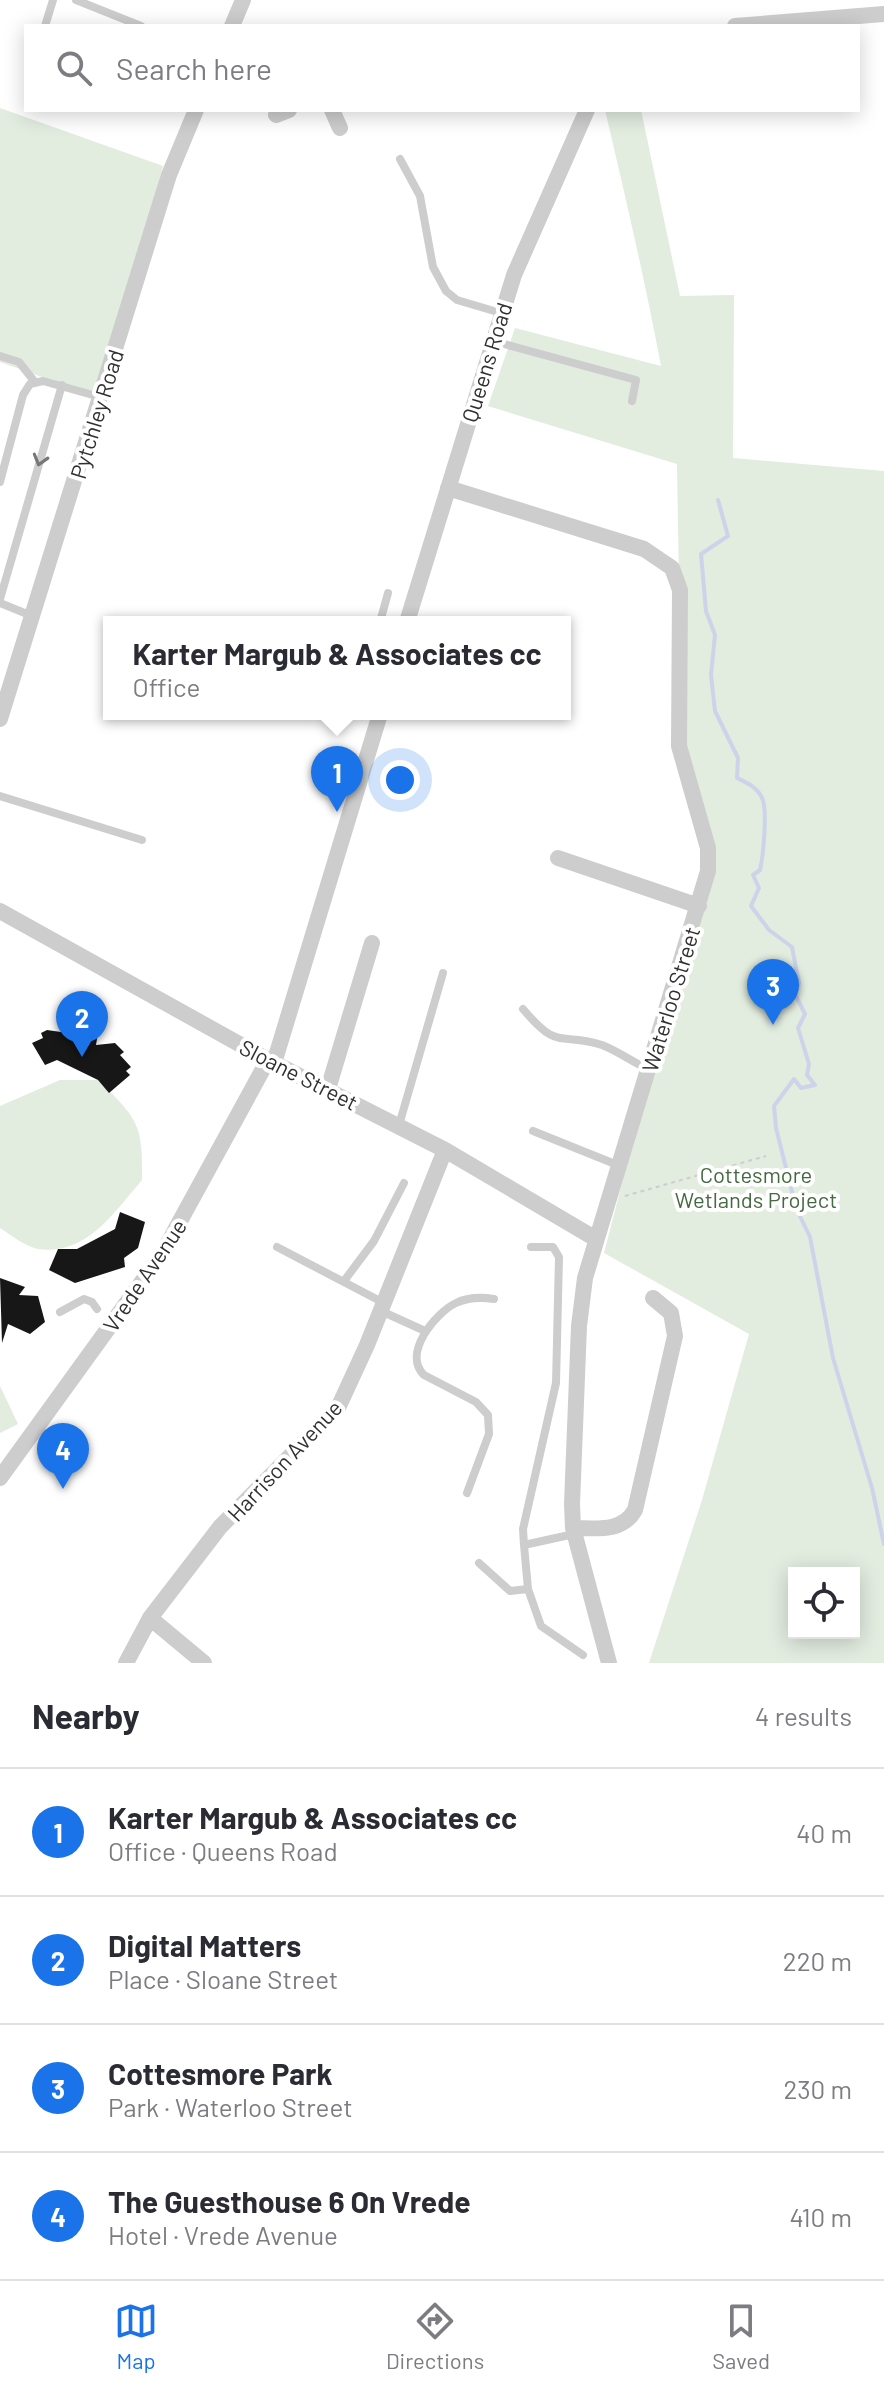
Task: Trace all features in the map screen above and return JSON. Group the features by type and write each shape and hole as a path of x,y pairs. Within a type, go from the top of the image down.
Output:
{"street":[{"path":"233,24 243,0"},
{"path":"760,24 884,14"},
{"name":"Pytchley Road","path":"0,719 169,175 195,112"},
{"path":"333,112 340,128"},
{"name":"Queens Road","path":"409,616 501,313 527,242 586,112"},
{"name":"Waterloo Street","path":"448,488 644,549 666,562 676,573 680,603 679,746 709,859 699,906 621,1167 596,1239 580,1303 572,1477 574,1531 609,1663"},
{"path":"271,1062 378,720"},
{"path":"558,858 699,906"},
{"name":"Sloane Street","path":"0,911 271,1062 445,1150 596,1239"},
{"path":"328,1089 372,943"},
{"name":"Vrede Avenue","path":"0,1478 162,1254 271,1062"},
{"name":"Harrison Avenue","path":"126,1663 150,1618 220,1527 338,1408 383,1307 445,1150"},
{"path":"574,1531 617,1527 635,1510 675,1336 671,1313 653,1298"},
{"path":"150,1618 204,1663"}],"lane":[{"path":"46,24 53,0"},
{"path":"76,0 136,24"},
{"path":"400,159 420,196 433,267 446,291 457,300 501,313"},
{"path":"492,341 636,380 632,401"},
{"path":"0,356 19,362 34,381 62,385 101,398"},
{"path":"0,482 23,395 34,381"},
{"path":"32,616 0,601 62,385"},
{"path":"382,616 388,593"},
{"path":"0,796 142,840"},
{"path":"398,1126 443,973"},
{"path":"523,1009 540,1029 557,1039 605,1046 648,1069"},
{"path":"533,1131 621,1167"},
{"path":"344,1281 379,1233 404,1183"},
{"path":"277,1247 344,1281 425,1331"},
{"path":"531,1247 553,1247 559,1257 556,1383 524,1520 528,1589 541,1626 583,1655"},
{"path":"467,1493 489,1434 488,1415 476,1402 420,1372 417,1363 425,1331 455,1303 473,1297 494,1299"},
{"path":"60,1312 84,1299 92,1302 97,1309"},
{"path":"524,1545 574,1531"},
{"path":"479,1563 510,1591 528,1589"}],"path":[{"path":"609,1201 766,1156"}],"green space":[{"path":"0,108 163,166 101,398 0,362"},
{"name":"Cottesmore Wetlands Project","path":"605,112 641,112 680,296 734,295 733,458 884,471 884,1663 649,1663 702,1500 749,1334 604,1253 708,851 682,761 677,464 488,406 515,328 661,366"},
{"path":"60,1080 98,1080 122,1104 139,1134 142,1180 110,1218 85,1239 71,1246 38,1249 0,1228 0,1106"},
{"path":"0,1386 18,1424 0,1433"}],"building":[{"path":"74,1025 98,1033 96,1045 115,1043 124,1052 120,1055 131,1067 126,1071 130,1075 109,1093 98,1080 57,1060 45,1065 32,1043 43,1038 41,1033 47,1030 61,1032"},
{"path":"120,1212 145,1222 138,1248 124,1258 125,1267 75,1283 49,1270 58,1249 77,1249 115,1229"},
{"path":"0,1278 25,1287 19,1295 38,1296 45,1322 30,1334 8,1324 2,1343"}],"waterway":[{"path":"718,500 728,536 701,554 706,611 715,635 711,675 715,711 738,758 737,778 755,788 764,804 761,864 760,870 753,875 759,888 751,906 769,930 792,947 799,983 795,994 805,1014 798,1028 809,1064 807,1075 815,1085 801,1088 794,1079 774,1106 776,1128 796,1208 810,1237 833,1358 872,1488 884,1544"}],"place":[{"name":"Karter Margub & Associates cc","path":"337,812"},
{"name":"Cottesmore Park","path":"773,1025"},
{"name":"Digital Matters","path":"82,1057"},
{"name":"The Guesthouse 6 On Vrede","path":"63,1489"}]}
